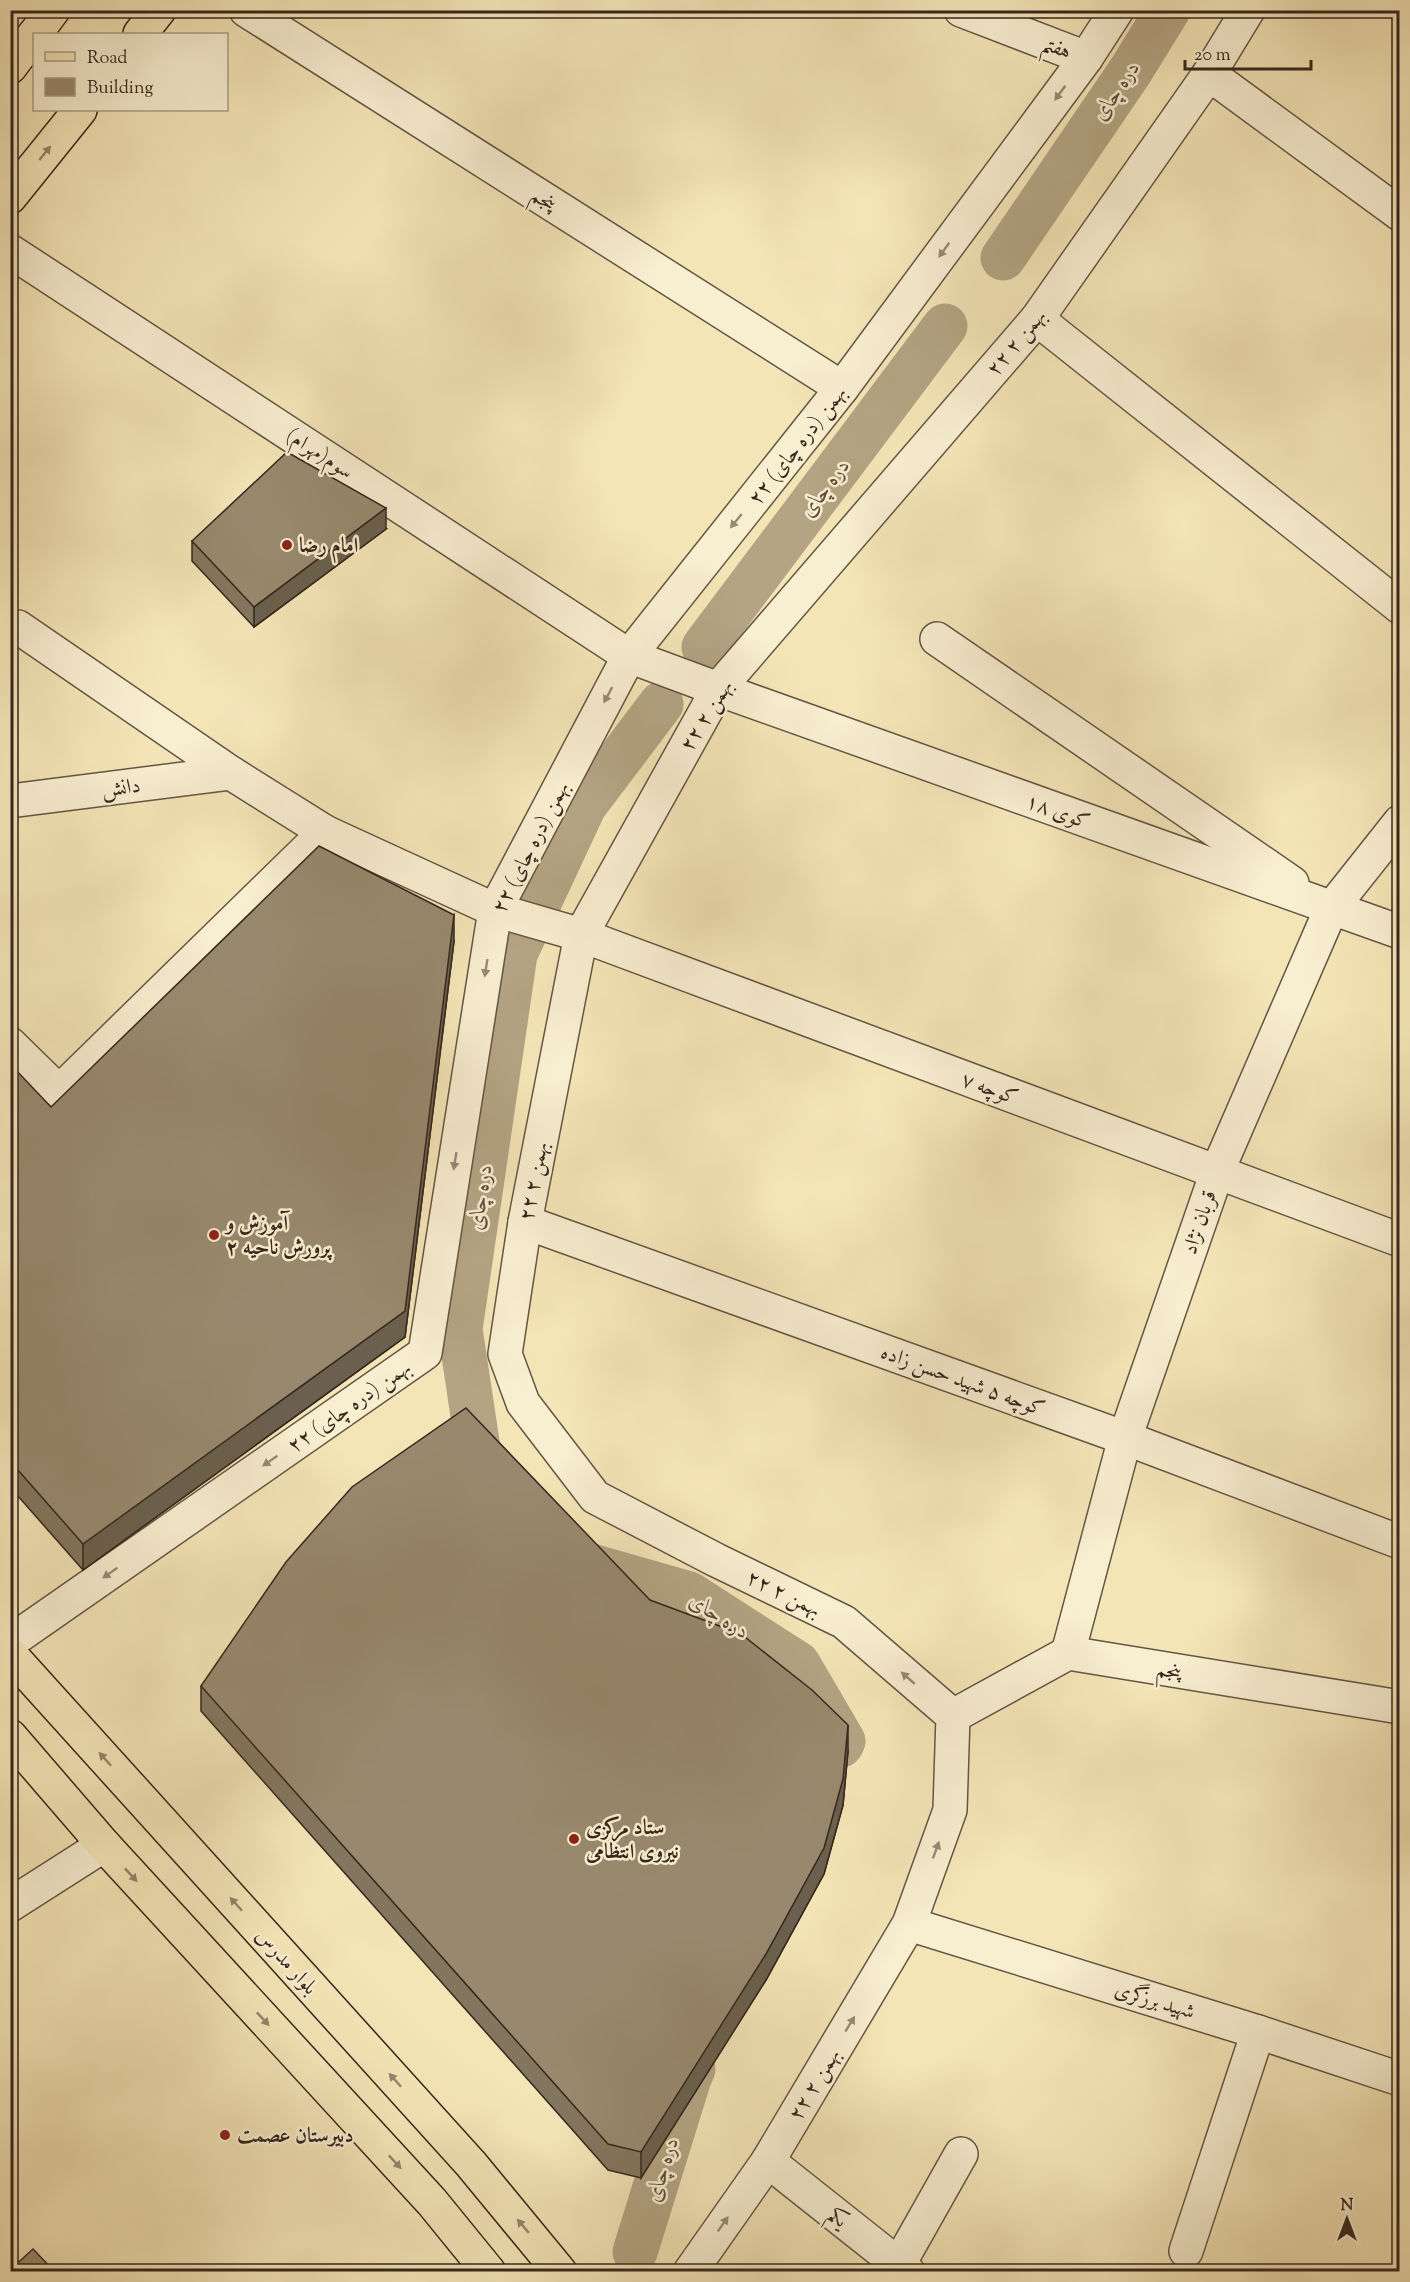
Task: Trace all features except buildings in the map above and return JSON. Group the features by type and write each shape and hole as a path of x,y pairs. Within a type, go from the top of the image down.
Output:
{"main road":[{"path":"36,33 53,10"},
{"path":"141,33 159,10"},
{"path":"10,67 33,38"},
{"path":"10,197 79,111"},
{"name":"بلوار مدرس","path":"10,1654 471,2164 560,2271"},
{"path":"10,1736 104,1845 432,2202 489,2271"}],"street":[{"name":"پنجم","path":"246,10 842,388"},
{"name":"هفتم","path":"961,10 1086,58"},
{"name":"۲۲ بهمن (دره چای)","path":"10,1642 425,1353 495,910 629,656 842,388 1086,58 1117,10"},
{"name":"۲۲ بهمن ۲","path":"690,2271 768,2161 909,1924 950,1810 953,1716 844,1622 716,1560 595,1497 523,1403 505,1354 525,1222 579,935 718,689 1037,319 1209,74 1248,10"},
{"path":"1209,74 1400,214"},
{"name":"سوم(مهرام)","path":"10,251 629,656 718,689"},
{"path":"1037,319 1400,606"},
{"name":"کوچه ۷","path":"18,627 231,773 325,832 495,910 579,935 1400,1240"},
{"path":"937,639 1330,909"},
{"name":"کوی ۱۸","path":"718,689 1330,909 1400,932"},
{"name":"دانش","path":"10,801 231,773"},
{"name":"قربان نژاد","path":"1068,1653 1125,1438 1217,1172 1330,909 1400,822"},
{"path":"10,1044 59,1092 325,832"},
{"name":"کوچه ۵ شهید حسن زاده","path":"525,1222 1125,1438 1400,1542"},
{"name":"پنجم","path":"1068,1653 1400,1707"},
{"path":"953,1716 1068,1653"},
{"path":"10,1905 104,1845"},
{"name":"شهید برزگری","path":"909,1924 1258,2032 1400,2079"},
{"path":"1186,2251 1258,2032"},
{"path":"904,2268 961,2154"},
{"name":"یکم","path":"768,2161 904,2268"}],"waterway":[{"name":"دره چای","path":"1003,258 1131,70 1168,10"},
{"name":"دره چای","path":"704,647 945,326"},
{"name":"دره چای","path":"494,1470 479,1455 460,1329 515,954 584,806 661,704"},
{"name":"دره چای","path":"573,1553 584,1564 689,1594 798,1664 843,1741 841,1745"},
{"name":"دره چای","path":"635,2252 693,2069"}],"place":[{"name":"امام رضا","path":"287,545"},
{"name":"آموزش و پرورش ناحیه ۲","path":"214,1235"},
{"name":"ستاد مرکزی نیروی انتظامی","path":"574,1839"},
{"name":"دبیرستان عصمت","path":"225,2135"}]}
